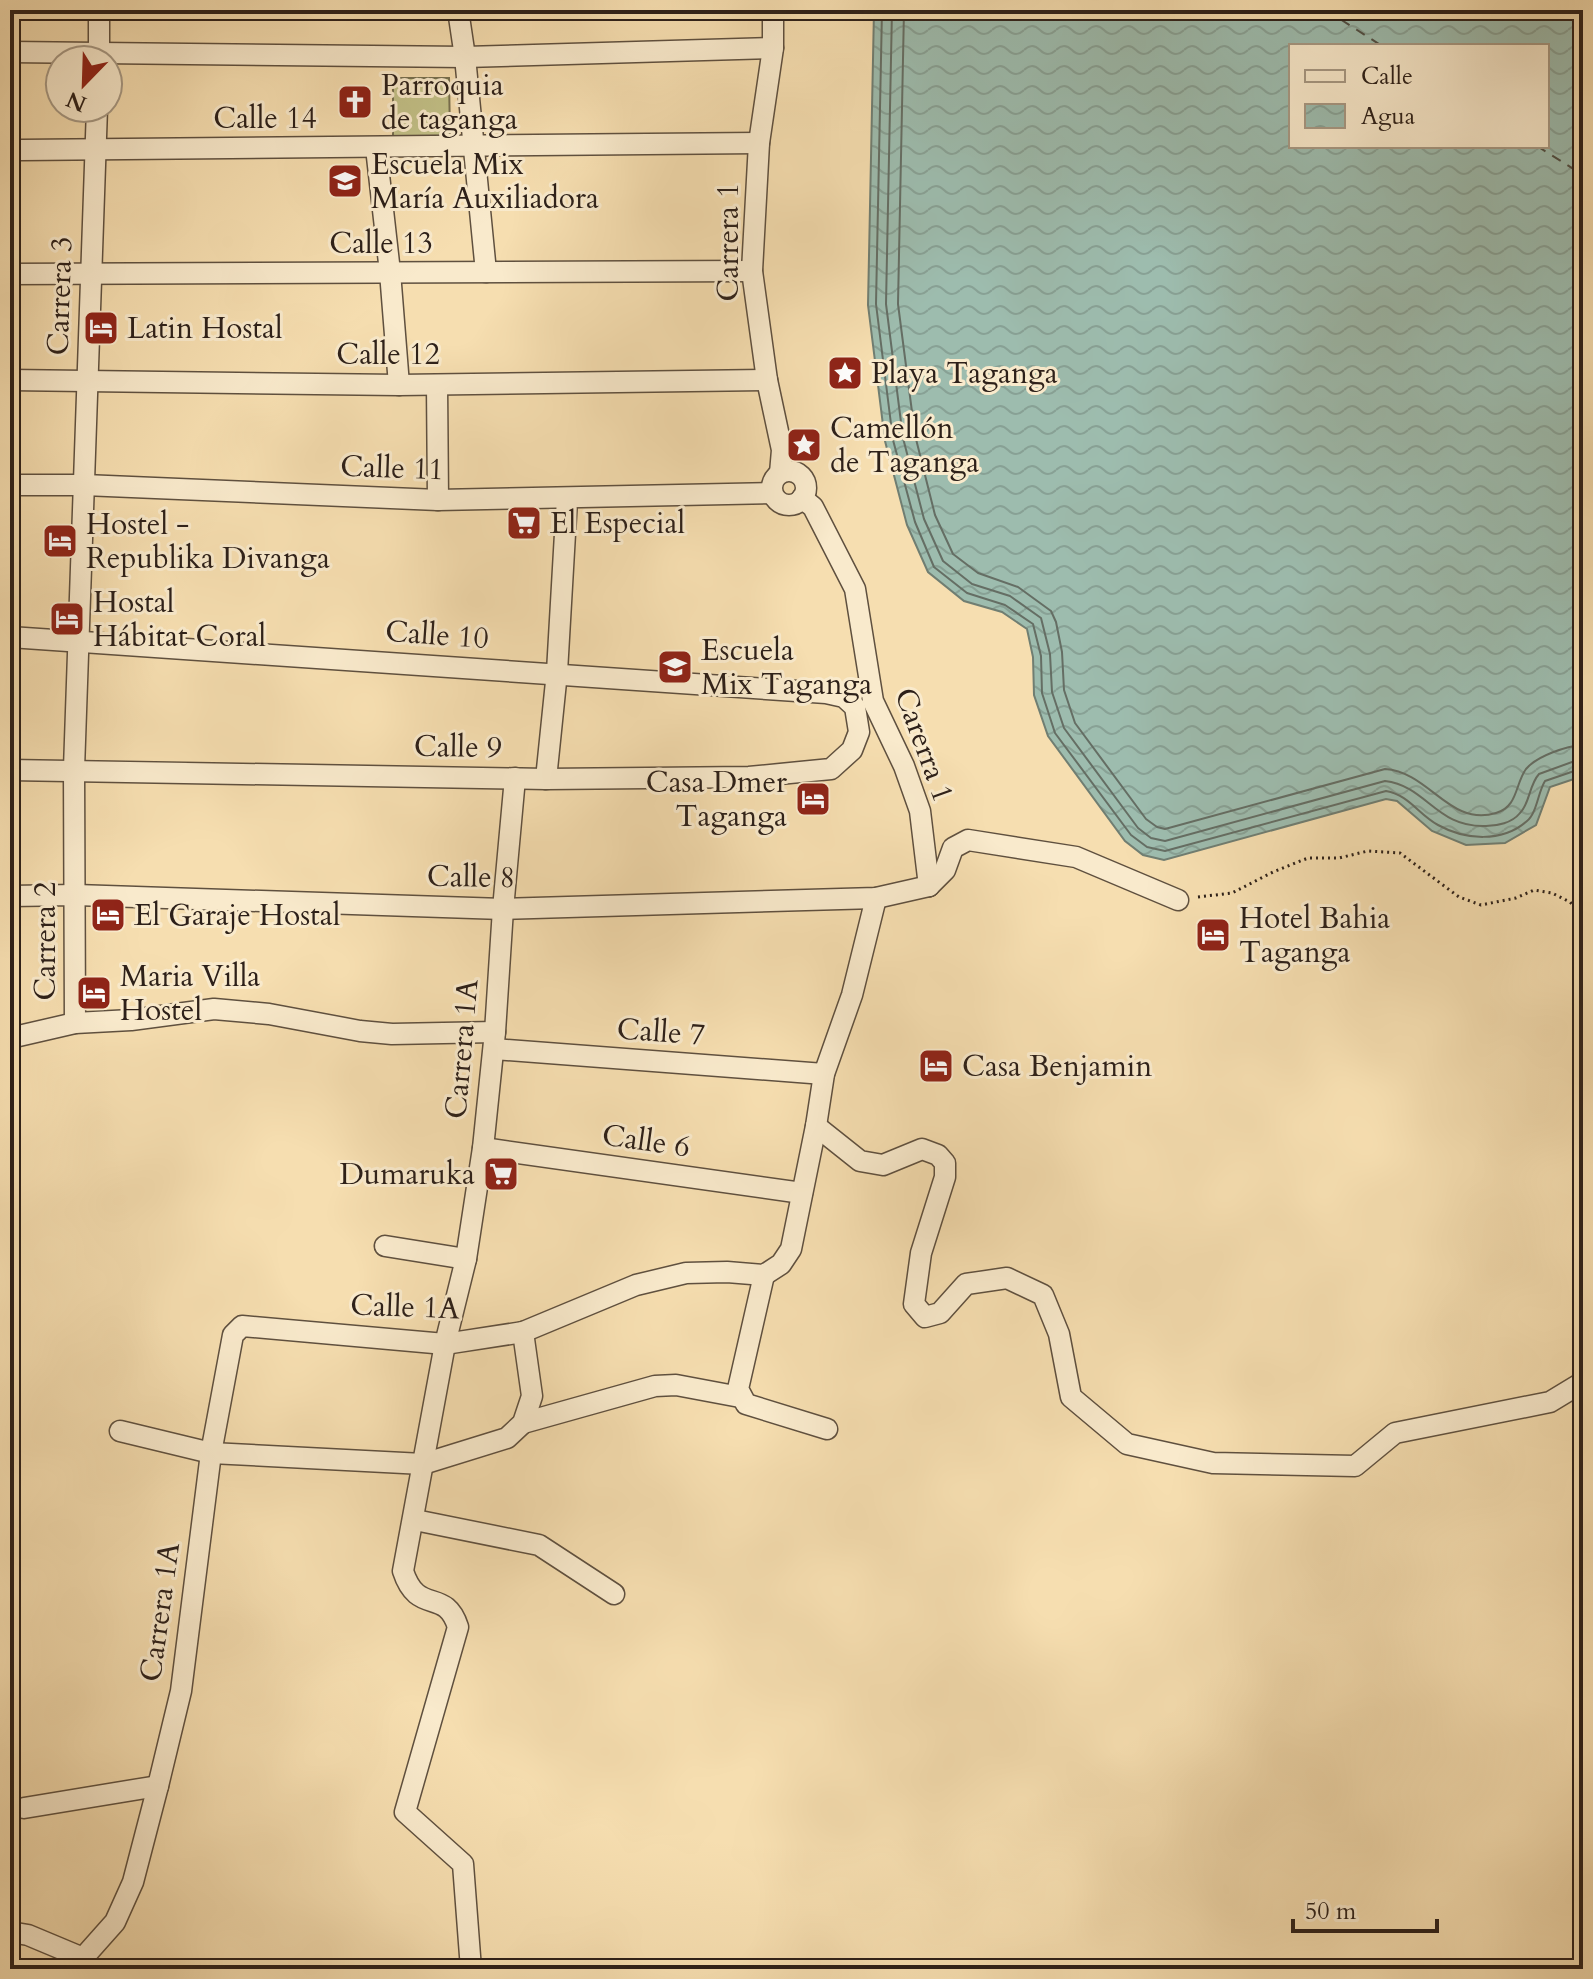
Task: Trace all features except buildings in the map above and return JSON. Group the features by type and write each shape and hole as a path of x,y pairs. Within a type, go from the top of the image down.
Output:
{"street":[{"path":"99,10 99,44"},
{"path":"458,10 486,272"},
{"name":"Carrera 1","path":"773,10 773,48 759,143 752,271 767,380 782,450 780,473"},
{"path":"124,56 465,57 773,48"},
{"path":"10,52 44,54"},
{"name":"Carrera 3","path":"84,485 96,124"},
{"name":"Calle 14","path":"10,150 759,143"},
{"path":"376,148 399,385"},
{"name":"Calle 13","path":"10,274 752,271"},
{"name":"Calle 12","path":"10,380 437,385 767,380"},
{"path":"437,385 438,500"},
{"path":"791,471 801,476 806,486 802,498 787,504 777,500 772,493 773,480 780,473 791,471"},
{"name":"Calle 11","path":"10,485 84,485 438,500 772,493"},
{"name":"Carrera 2","path":"84,485 74,769 75,1023 131,1020 214,1009 269,1014 392,1034 495,1041"},
{"name":"Carerra 1","path":"802,498 813,507 855,589 873,701 904,766 920,811 929,886"},
{"path":"546,779 557,672 567,499"},
{"name":"Calle 10","path":"10,637 557,672 826,693 844,697 855,707"},
{"name":"Calle 9","path":"10,770 546,779 749,777 831,769 852,750 859,732 855,707"},
{"name":"Carrera 1A","path":"471,1969 463,1864 405,1812 458,1627 454,1614 446,1605 420,1598 408,1586 403,1571 415,1520 445,1344 466,1259 483,1148 495,1041 515,778"},
{"path":"929,886 945,870 953,848 968,840 1076,857 1178,900"},
{"name":"Calle 8","path":"10,896 76,895 503,909 876,898 929,886"},
{"path":"827,1429 746,1404 738,1389 772,1270 791,1249 824,1074 852,995 876,898"},
{"path":"10,1038 75,1023"},
{"name":"Calle 7","path":"495,1041 824,1074"},
{"path":"816,1126 860,1161 883,1165 922,1149 938,1155 945,1163 945,1177 921,1253 914,1304 925,1317 940,1313 966,1284 1007,1278 1043,1295 1059,1334 1071,1397 1127,1444 1213,1463 1355,1466 1395,1433 1550,1402 1583,1382"},
{"name":"Calle 6","path":"483,1148 802,1193"},
{"path":"385,1246 466,1259"},
{"name":"Calle 1A","path":"211,1453 233,1335 242,1326 445,1344 523,1332 636,1285 686,1273 772,1270"},
{"path":"523,1332 532,1396 523,1423"},
{"path":"120,1431 211,1453 423,1464 507,1438 523,1423 655,1386 676,1385 740,1397"},
{"name":"Carrera 1A","path":"81,1963 115,1922 133,1882 158,1786 181,1691 211,1453"},
{"path":"415,1520 539,1545 614,1594"},
{"path":"24,1808 158,1786"},
{"path":"10,1932 28,1935 81,1963"}],"path":[{"path":"1178,900 1232,893 1308,858 1339,858 1368,851 1400,853 1459,897 1481,905 1516,898 1534,890 1552,893 1570,902 1583,916"}],"shaded area":[{"path":"393,78 449,78 450,136 393,136"}],"water":[{"path":"874,10 1583,10 1583,776 1550,787 1536,825 1505,843 1466,845 1432,831 1397,801 1386,799 1164,860 1143,855 1125,841 1048,736 1034,695 1033,657 1027,629 1002,612 964,601 928,572 907,525 885,441 868,305"}],"ferry route":[{"path":"1326,10 1379,44"},
{"path":"1540,148 1583,175"}],"place":[{"name":"Parroquia de taganga","path":"355,102"},
{"name":"Escuela Mix María Auxiliadora","path":"345,181"},
{"name":"Latin Hostal","path":"101,328"},
{"name":"Playa Taganga","path":"845,373"},
{"name":"Camellón de Taganga","path":"804,445"},
{"name":"El Especial","path":"524,523"},
{"name":"Hostel - Republika Divanga","path":"60,541"},
{"name":"Hostal Hábitat Coral","path":"67,619"},
{"name":"Escuela Mix Taganga","path":"675,667"},
{"name":"Casa Dmer Taganga","path":"813,799"},
{"name":"El Garaje Hostal","path":"108,915"},
{"name":"Hotel Bahia Taganga","path":"1213,935"},
{"name":"Maria Villa Hostel","path":"94,993"},
{"name":"Casa Benjamin","path":"936,1066"},
{"name":"Dumaruka","path":"501,1174"}]}
